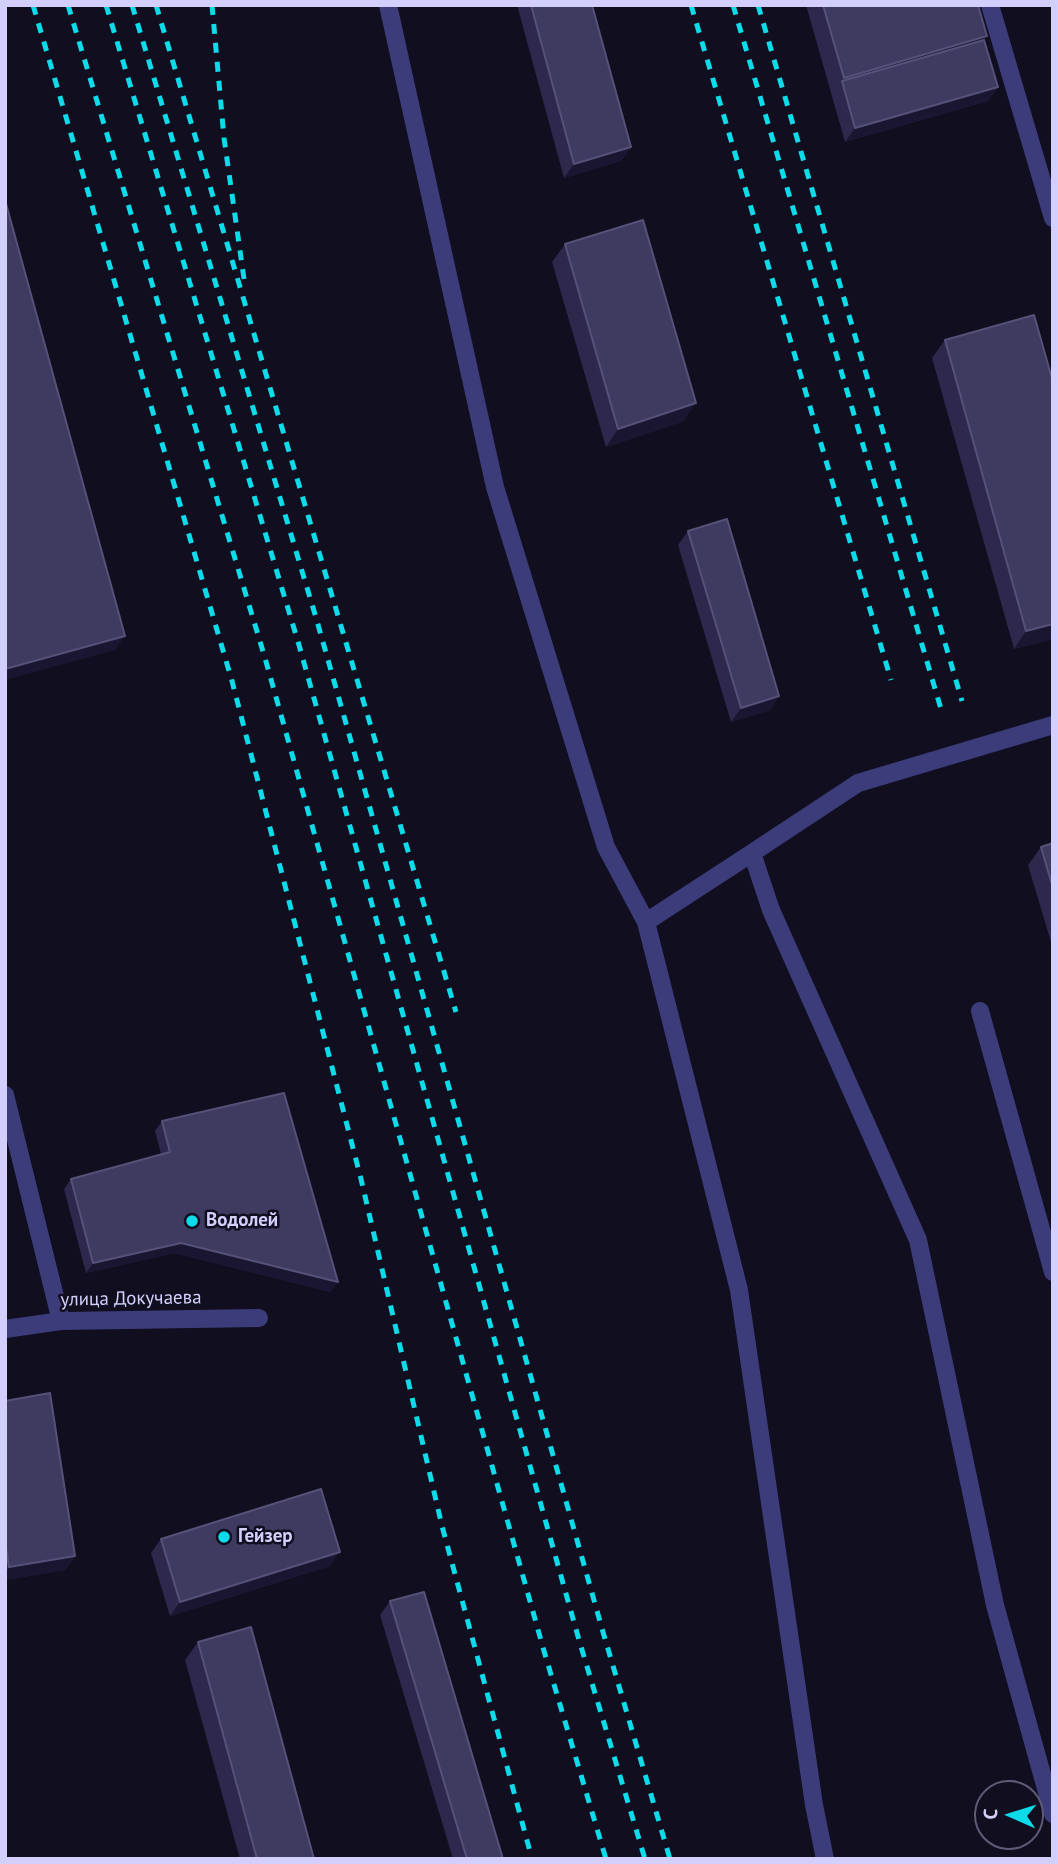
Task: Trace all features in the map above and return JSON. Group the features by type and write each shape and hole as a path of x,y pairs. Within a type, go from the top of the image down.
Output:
{"lane":[{"path":"388,5 495,487 606,847 646,922 739,1290 814,1805 825,1859"},
{"path":"990,5 1053,218"},
{"path":"646,922 858,783 1053,725"},
{"path":"752,853 771,910 918,1240 995,1605 1053,1814"},
{"path":"980,1011 1053,1272"},
{"path":"5,1095 61,1321"},
{"name":"улица Докучаева","path":"5,1328 61,1321 259,1318"}],"building":[{"path":"531,5 592,5 631,147 574,164"},
{"path":"823,5 978,5 987,36 844,78"},
{"path":"984,40 998,87 855,128 842,81"},
{"path":"5,200 125,636 5,669"},
{"path":"643,220 696,403 618,429 565,244"},
{"path":"1034,315 1053,382 1053,624 1026,631 945,340"},
{"path":"727,519 779,696 741,708 688,531"},
{"path":"1053,843 1053,888 1041,847"},
{"name":"Водолей","path":"284,1093 338,1282 181,1243 93,1263 71,1179 170,1152 162,1121"},
{"path":"50,1393 75,1556 9,1567 5,1541 5,1401"},
{"path":"321,1489 340,1552 180,1602 161,1539"},
{"path":"424,1592 503,1859 467,1859 390,1601"},
{"path":"251,1627 314,1859 257,1859 198,1642"}],"railway":[{"path":"33,5 232,681 361,1179 442,1526 532,1859"},
{"path":"68,5 265,658 544,1651 606,1859"},
{"path":"106,5 299,645 579,1640 645,1859"},
{"path":"132,5 317,621 603,1632 670,1859"},
{"path":"156,5 456,1012"},
{"path":"212,5 224,138 244,279"},
{"path":"691,5 891,680"},
{"path":"733,5 941,709"},
{"path":"758,5 962,701"}],"place":[{"name":"Водолей","path":"192,1221"},
{"name":"Гейзер","path":"224,1537"}]}
